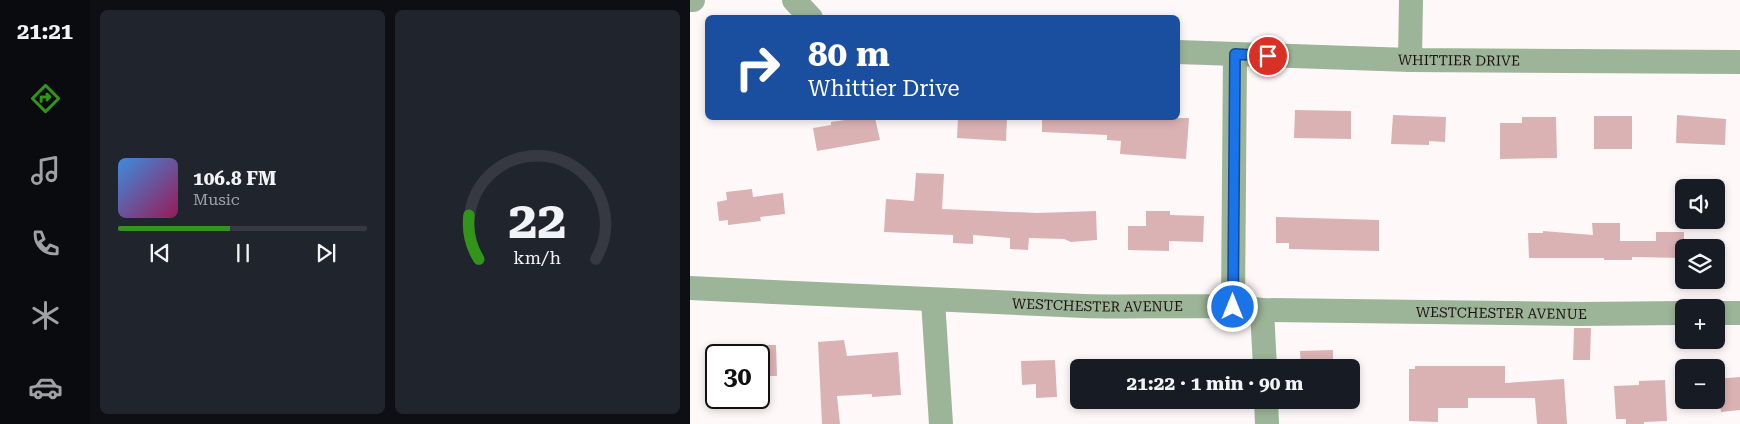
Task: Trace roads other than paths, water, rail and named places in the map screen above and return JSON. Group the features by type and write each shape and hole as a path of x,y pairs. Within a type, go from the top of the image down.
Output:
{"street":[{"path":"794,0 808,15"},
{"path":"1410,60 1411,0"},
{"name":"WHITTIER DRIVE","path":"1180,52 1410,60 1740,62"},
{"path":"1233,307 1235,54"},
{"name":"WESTCHESTER AVENUE","path":"690,288 933,301 1096,307 1233,307 1262,310 1579,314 1675,313"},
{"path":"933,301 941,424"},
{"path":"1262,310 1264,359"},
{"path":"1725,313 1740,313"},
{"path":"1266,409 1267,424"}]}
